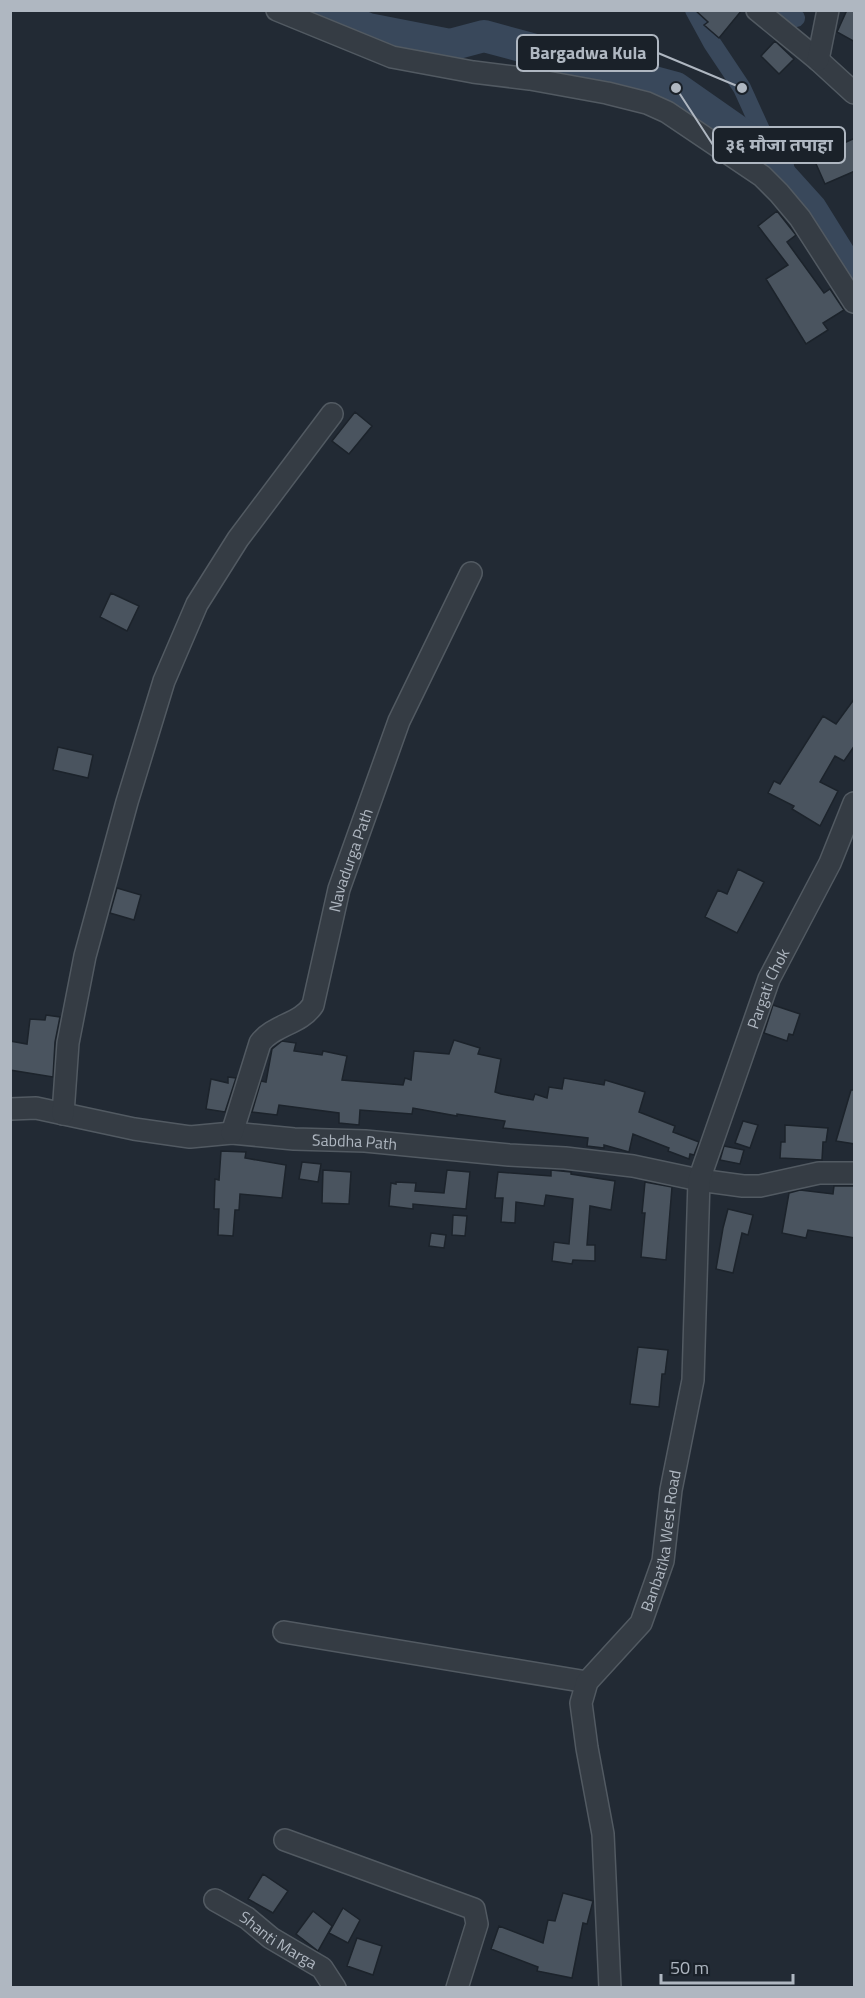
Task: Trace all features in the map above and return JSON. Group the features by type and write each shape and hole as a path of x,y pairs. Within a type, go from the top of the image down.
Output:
{"street":[{"path":"277,10 392,57 607,93 647,103 667,112 762,176 779,193 800,218 855,302"},
{"path":"757,10 855,93"},
{"path":"818,60 828,10"},
{"path":"63,1114 68,1043 85,956 164,681 197,604 238,538 332,414"},
{"name":"Navadurga Path","path":"232,1133 260,1043 268,1034 306,1013 313,1005 339,889 399,721 471,573"},
{"name":"Pargati Chok","path":"699,1179 769,979 830,863 855,802"},
{"name":"Sabdha Path","path":"10,1109 36,1108 134,1129 190,1137 232,1133 294,1139 365,1141 565,1158 633,1166 743,1186 760,1186 819,1173 855,1173"},
{"name":"Banbatika West Road","path":"587,1682 641,1623 663,1561 670,1490 693,1380 699,1179"},
{"path":"284,1632 587,1682 581,1703 603,1834 610,1988"},
{"path":"285,1840 474,1910 477,1924 457,1988"},
{"name":"Shanti Marga","path":"215,1900 247,1918 271,1938 322,1968 335,1988"}],"building":[{"path":"695,10 742,10 719,38 704,25 708,22"},
{"path":"847,10 855,10 855,42 837,32"},
{"path":"775,41 794,59 779,74 761,56"},
{"path":"855,138 855,171 825,184 813,157"},
{"path":"777,211 796,235 787,242 824,293 830,289 844,310 823,323 828,330 806,344 766,279 788,265 758,226"},
{"path":"355,412 372,426 349,454 332,441"},
{"path":"111,593 139,606 127,631 100,617"},
{"path":"855,698 855,745 844,761 835,756 820,782 838,791 820,826 792,809 794,806 768,793 774,781 780,784 823,716 836,724"},
{"path":"58,747 93,755 88,778 53,770"},
{"path":"738,869 764,882 737,933 705,917 718,890 727,894"},
{"path":"117,888 141,895 134,920 110,913"},
{"path":"773,1005 800,1014 793,1035 789,1034 787,1041 764,1033"},
{"path":"46,1015 60,1017 55,1042 53,1077 10,1070 10,1041 27,1044 30,1019 45,1020"},
{"path":"454,1040 480,1048 478,1054 501,1059 495,1092 501,1094 533,1100 535,1094 547,1098 549,1087 562,1089 564,1078 604,1085 605,1080 645,1092 639,1112 675,1126 673,1132 699,1142 694,1155 690,1154 689,1159 668,1151 669,1148 633,1134 629,1152 604,1145 604,1148 587,1146 588,1138 503,1128 505,1121 413,1108 412,1114 360,1110 359,1125 339,1123 339,1113 279,1105 277,1115 252,1112 261,1081 266,1082 272,1049 282,1041 296,1043 294,1051 322,1055 323,1051 347,1056 342,1080 403,1085 405,1078 411,1080 414,1051 449,1054"},
{"path":"228,1077 236,1078 225,1112 206,1109 211,1079 228,1083"},
{"path":"851,1090 855,1090 855,1144 836,1141"},
{"path":"743,1121 758,1125 750,1148 735,1143"},
{"path":"785,1125 828,1128 826,1142 823,1142 822,1160 780,1158 781,1142 785,1142"},
{"path":"724,1146 744,1150 740,1164 720,1160"},
{"path":"221,1151 246,1152 245,1158 286,1165 282,1198 240,1194 239,1210 235,1210 233,1236 218,1235 219,1209 214,1209 215,1179 219,1180"},
{"path":"302,1162 321,1164 318,1182 299,1179"},
{"path":"323,1170 351,1172 349,1204 322,1203"},
{"path":"447,1170 470,1172 466,1209 413,1204 413,1209 389,1206 391,1183 416,1183 415,1191 444,1193"},
{"path":"551,1170 615,1181 611,1210 590,1206 587,1245 595,1245 595,1261 573,1260 572,1264 552,1261 554,1242 569,1244 573,1199 546,1195 544,1206 516,1202 515,1223 501,1222 503,1198 495,1198 498,1172 551,1176"},
{"path":"645,1182 672,1187 666,1260 641,1257"},
{"path":"834,1186 855,1186 855,1238 808,1230 806,1238 782,1233 789,1193 800,1190 833,1194"},
{"path":"728,1209 753,1215 748,1235 742,1233 733,1273 716,1269"},
{"path":"453,1215 467,1216 465,1236 452,1235"},
{"path":"431,1233 446,1235 444,1248 429,1246"},
{"path":"638,1347 668,1350 665,1374 662,1374 659,1407 630,1404"},
{"path":"263,1874 288,1891 273,1913 248,1899"},
{"path":"563,1893 593,1901 587,1924 583,1923 572,1978 537,1971 538,1967 491,1949 499,1926 543,1943 548,1920 555,1921"},
{"path":"343,1908 360,1920 348,1943 329,1933"},
{"path":"313,1911 332,1926 318,1951 296,1934"},
{"path":"357,1938 382,1946 373,1975 347,1966"}],"waterway":[{"path":"323,10 368,29 450,45 484,36 676,88 746,137 811,209 854,278"},
{"path":"694,10 712,43 742,88 767,143 785,166 789,185"},
{"path":"784,10 796,18"}],"place":[{"name":"३६ मौजा तपाहा","path":"676,88"},
{"name":"Bargadwa Kula","path":"742,88"}]}
